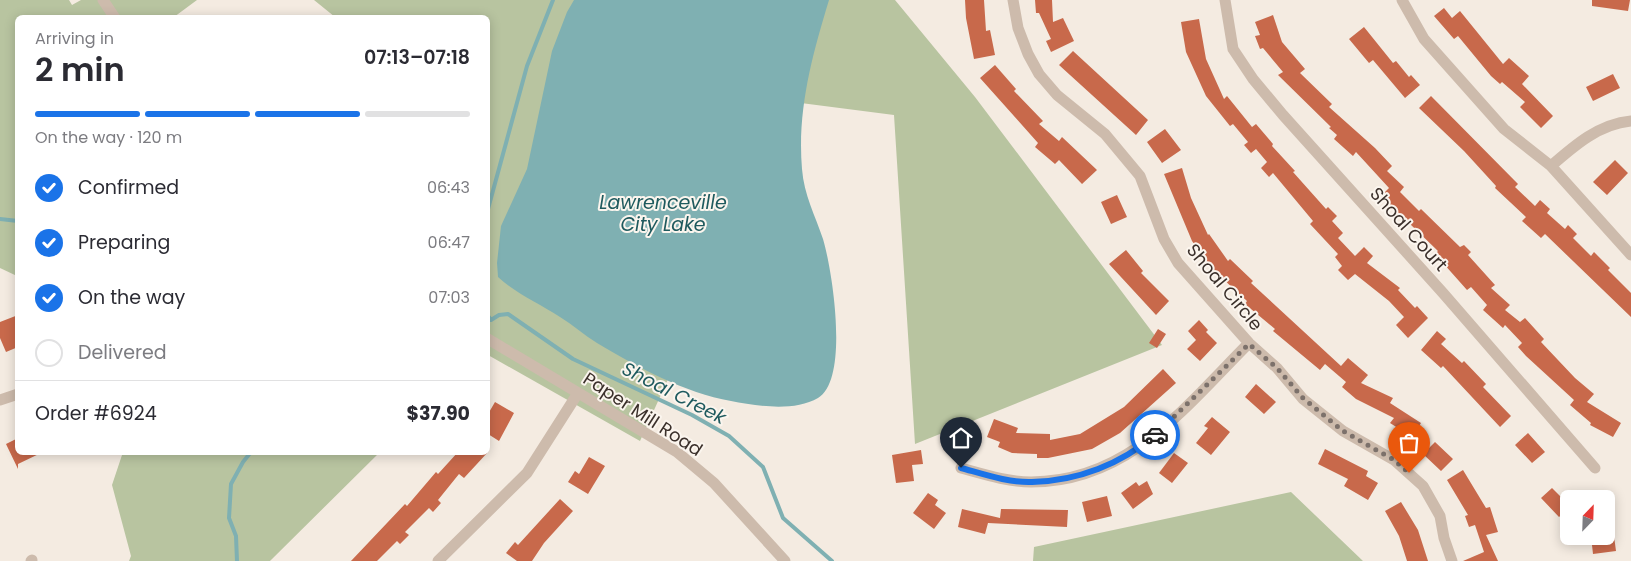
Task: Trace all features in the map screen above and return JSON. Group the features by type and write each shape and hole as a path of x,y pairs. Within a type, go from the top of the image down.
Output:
{"street":[{"path":"102,0 113,15"},
{"name":"Shoal Circle","path":"1013,0 1018,28 1028,54 1040,74 1057,95 1105,134 1123,153 1126,162 1140,176 1164,239 1178,262 1249,344 1277,368 1303,398 1343,431 1394,460 1423,486 1440,516 1444,538 1452,561"},
{"name":"Shoal Court","path":"1225,0 1233,49 1253,79 1595,468"},
{"path":"1402,0 1424,39 1504,129 1551,166 1631,255"},
{"path":"1551,166 1590,135 1615,122 1631,121"},
{"name":"Paper Mill Road","path":"490,340 677,452 714,483 785,561"},
{"path":"961,468 1001,478 1031,482 1070,478 1108,466 1140,448 1175,418 1249,344"},
{"path":"438,561 527,473 578,392"},
{"path":"0,400 15,395"}],"green space":[{"path":"0,0 69,0 72,5 81,0 197,0 177,15 15,15 15,275 0,268"},
{"path":"314,0 895,0 975,97 1162,345 915,444 894,115 677,87 669,377 640,441 490,356 490,15 333,15"},
{"path":"122,455 377,455 270,561 129,561 131,556 112,485"},
{"path":"1291,492 1363,561 1033,561 1034,547"}],"water":[{"name":"Lawrenceville City Lake","path":"574,0 829,0 807,83 801,147 805,188 823,239 831,274 836,323 834,369 828,387 818,398 798,405 775,407 741,403 696,392 645,370 597,343 498,277 497,263 501,226 527,169 552,51 567,12"}],"building":[{"path":"965,0 984,0 986,31 990,30 995,55 974,59 966,18"},
{"path":"1035,0 1052,0 1053,22 1063,18 1074,41 1051,52 1046,41 1051,39 1039,13 1036,13"},
{"path":"1592,0 1630,0 1628,11 1592,6"},
{"path":"1444,8 1452,18 1460,11 1503,64 1509,58 1529,76 1522,84 1553,116 1541,128 1520,107 1525,102 1502,82 1500,84 1491,76 1458,36 1454,39 1434,16"},
{"path":"1273,15 1282,42 1305,69 1300,73 1332,104 1329,107 1375,148 1392,166 1387,171 1404,187 1400,192 1419,211 1421,209 1460,247 1464,245 1471,252 1468,255 1495,285 1491,288 1510,305 1505,310 1520,322 1525,318 1544,339 1541,342 1575,378 1594,394 1587,402 1621,423 1613,437 1590,425 1591,423 1570,405 1574,400 1526,356 1518,347 1522,343 1505,325 1503,328 1483,310 1487,305 1471,287 1467,290 1435,254 1438,251 1381,196 1389,188 1356,152 1353,156 1334,139 1337,135 1329,128 1331,127 1278,75 1283,72 1263,48 1260,49 1255,36 1260,35 1255,22"},
{"path":"1199,19 1206,59 1224,99 1227,96 1252,127 1256,124 1273,144 1272,146 1295,171 1293,172 1326,209 1328,207 1337,216 1332,221 1343,233 1338,238 1355,256 1364,247 1373,256 1367,263 1400,288 1398,290 1415,308 1417,306 1428,318 1408,338 1396,325 1404,317 1389,301 1355,274 1348,280 1338,270 1342,266 1335,257 1338,254 1310,224 1313,221 1273,173 1269,177 1261,168 1267,162 1256,149 1251,153 1244,145 1248,142 1233,124 1230,126 1206,96 1186,52 1181,22"},
{"path":"1364,27 1393,63 1396,61 1409,77 1411,75 1420,85 1405,98 1373,60 1369,63 1349,39"},
{"path":"1073,51 1148,120 1136,135 1059,65"},
{"path":"995,65 1016,89 1014,91 1043,121 1039,124 1059,141 1062,137 1097,170 1082,184 1059,160 1055,164 1035,147 1038,143 980,78"},
{"path":"1613,74 1620,88 1593,101 1586,87"},
{"path":"1431,96 1518,184 1515,187 1535,206 1540,200 1550,209 1547,213 1565,229 1568,225 1577,234 1573,238 1591,256 1594,252 1610,268 1608,270 1631,293 1631,317 1545,234 1541,238 1522,221 1526,217 1495,188 1496,186 1464,151 1419,108"},
{"path":"1165,129 1181,150 1162,163 1147,142"},
{"path":"1615,160 1628,173 1607,195 1593,182"},
{"path":"1182,168 1191,198 1208,235 1228,261 1230,259 1253,281 1251,283 1341,366 1348,358 1368,375 1361,383 1393,398 1390,403 1421,423 1412,437 1390,423 1394,418 1356,399 1342,387 1346,382 1325,364 1320,370 1273,331 1275,329 1245,304 1247,301 1210,267 1192,241 1164,174"},
{"path":"1117,195 1127,217 1111,224 1101,202"},
{"path":"1126,250 1143,271 1141,273 1169,301 1156,315 1109,264"},
{"path":"15,316 15,348 6,352 0,338 0,322"},
{"path":"1199,320 1208,330 1206,332 1217,343 1200,361 1187,349 1196,340 1188,331"},
{"path":"1158,329 1166,334 1157,348 1149,343"},
{"path":"1437,331 1446,339 1441,344 1462,363 1464,361 1486,384 1483,387 1511,416 1500,427 1443,366 1441,368 1421,350"},
{"path":"1163,369 1176,383 1120,433 1092,449 1048,458 1037,458 1037,454 1012,453 998,447 1000,442 987,437 994,419 1018,428 1016,433 1050,434 1050,440 1080,434 1124,407"},
{"path":"1256,384 1276,402 1264,414 1245,397"},
{"path":"495,402 514,413 499,441 490,435 490,411"},
{"path":"1212,417 1230,432 1211,455 1196,443 1208,428 1204,426"},
{"path":"1528,433 1545,452 1532,463 1515,445"},
{"path":"15,440 15,455 37,455 18,464 18,469 6,444"},
{"path":"1435,442 1453,459 1441,471 1423,454"},
{"path":"1325,449 1368,471 1366,476 1378,483 1368,500 1344,486 1348,479 1318,464"},
{"path":"921,450 923,464 912,465 914,481 896,483 892,455"},
{"path":"1174,453 1188,463 1172,483 1159,473"},
{"path":"455,455 485,455 464,478 459,474 438,500 441,503 433,512 429,508 405,532 409,535 400,544 397,541 377,561 351,561 405,504 407,506 436,472 438,474"},
{"path":"589,457 605,466 588,494 568,482 575,471 579,474"},
{"path":"1463,470 1486,508 1490,507 1498,532 1486,535 1498,561 1463,561 1484,552 1475,525 1469,527 1465,516 1468,515 1447,480"},
{"path":"1147,481 1153,494 1133,509 1121,493 1136,482 1139,486"},
{"path":"1552,488 1560,496 1560,516 1559,517 1541,498"},
{"path":"928,493 938,500 935,505 946,513 934,529 913,513"},
{"path":"1107,496 1112,516 1087,522 1082,502"},
{"path":"560,499 573,511 544,543 532,561 517,561 506,553 515,542 518,545"},
{"path":"1401,502 1418,530 1428,561 1407,561 1399,536 1385,511"},
{"path":"962,509 1000,518 1001,509 1068,510 1067,527 988,523 985,534 958,527"},
{"path":"1615,544 1616,551 1593,554 1592,545"}],"waterway":[{"path":"490,202 527,66 553,0"},
{"name":"Shoal Creek","path":"0,219 15,221"},
{"name":"Shoal Creek","path":"490,319 491,320 499,315 508,314 573,359 692,415 729,436 763,467 783,518 832,561"},
{"path":"237,561 236,536 229,518 231,484 249,455"}],"way so far":[{"path":"1155,435 1175,418 1249,344 1277,368 1303,398 1343,431 1394,460 1409,473"}],"route":[{"path":"961,468 1001,478 1031,482 1070,478 1108,466 1140,448 1155,435"}]}
